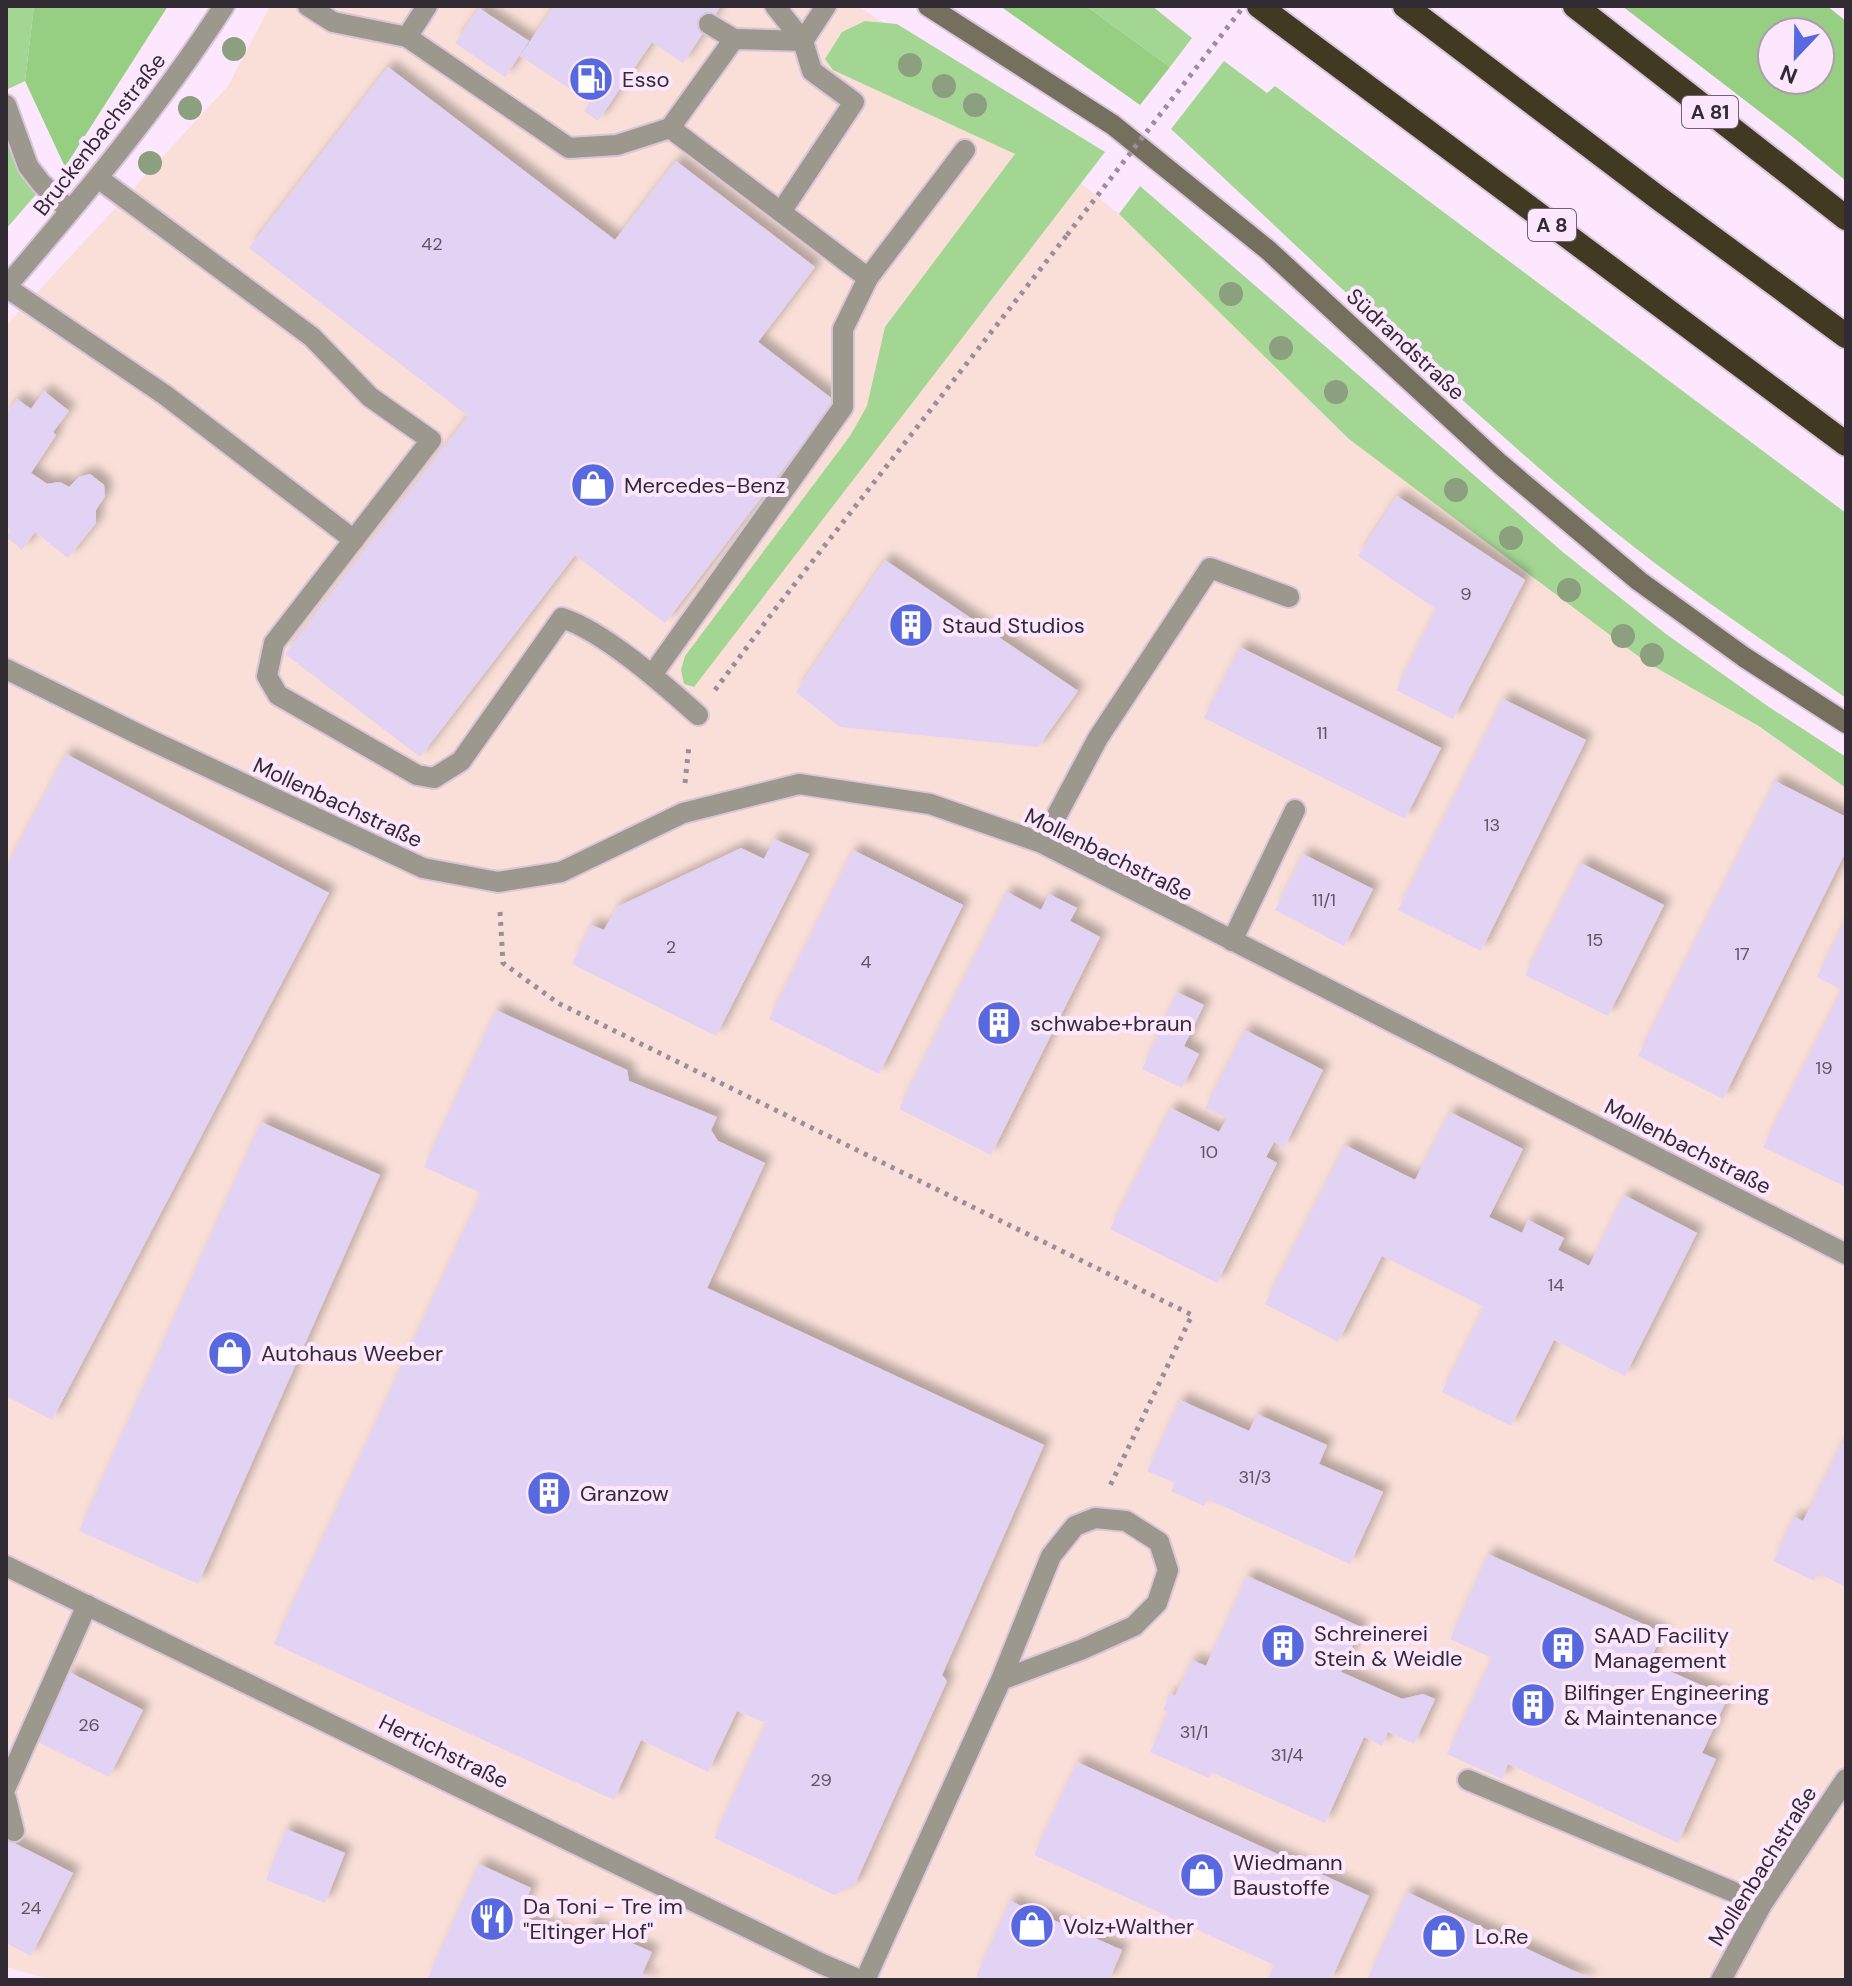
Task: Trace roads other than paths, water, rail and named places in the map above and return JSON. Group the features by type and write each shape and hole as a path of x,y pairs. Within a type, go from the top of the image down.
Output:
{"highway":[{"name":"A 8","path":"1259,6 1846,444"},
{"path":"1405,6 1846,336"},
{"name":"A 81","path":"1575,6 1846,218"}],"main road":[{"name":"Südrandstraße","path":"928,6 1113,125 1268,250 1500,464 1639,581 1744,657 1846,723"}],"street":[{"name":"Bruckenbachstraße","path":"6,287 98,178 192,55 224,6"},
{"path":"308,6 333,22 407,37 569,148 617,145 670,128 734,39"},
{"path":"407,37 427,6"},
{"path":"775,6 803,41 812,71 854,102 781,212"},
{"path":"803,41 826,6"},
{"path":"709,24 734,39 803,41"},
{"path":"6,105 28,166 70,211"},
{"path":"670,128 868,278"},
{"path":"652,675 843,407 843,329 868,278 965,150"},
{"path":"98,178 312,337 370,397 431,440 274,643 267,676 278,695 417,775 434,778 461,761 562,618 579,623 652,675 698,715"},
{"path":"6,287 165,395 354,540"},
{"path":"1042,843 1098,738 1210,568 1289,597"},
{"name":"Mollenbachstraße","path":"6,669 423,868 498,882 561,872 683,813 799,784 930,804 1042,843 1846,1254"},
{"path":"1232,941 1295,810"},
{"name":"Hertichstraße","path":"6,1566 816,1972 862,1980 1001,1680 1051,1556 1075,1526 1095,1518 1126,1521 1159,1542 1168,1570 1157,1603 1134,1626 1001,1680"},
{"path":"6,1787 87,1605"},
{"name":"Mollenbachstraße","path":"1721,1980 1762,1904 1846,1779"},
{"path":"1468,1780 1762,1904"},
{"path":"6,1798 14,1831"}],"place":[{"name":"Esso","path":"591,79"},
{"name":"Mercedes-Benz","path":"593,485"},
{"name":"Staud Studios","path":"911,625"},
{"name":"schwabe+braun","path":"999,1023"},
{"name":"Autohaus Weeber","path":"230,1353"},
{"name":"Granzow","path":"549,1493"},
{"name":"Schreinerei Stein & Weidle","path":"1283,1646"},
{"name":"SAAD Facility Management","path":"1563,1648"},
{"name":"Bilfinger Engineering & Maintenance","path":"1533,1705"},
{"name":"Wiedmann Baustoffe","path":"1202,1875"},
{"name":"Da Toni - Tre im \"Eltinger Hof\"","path":"492,1919"},
{"name":"Volz+Walther","path":"1032,1926"},
{"name":"Lo.Re","path":"1444,1936"}]}
